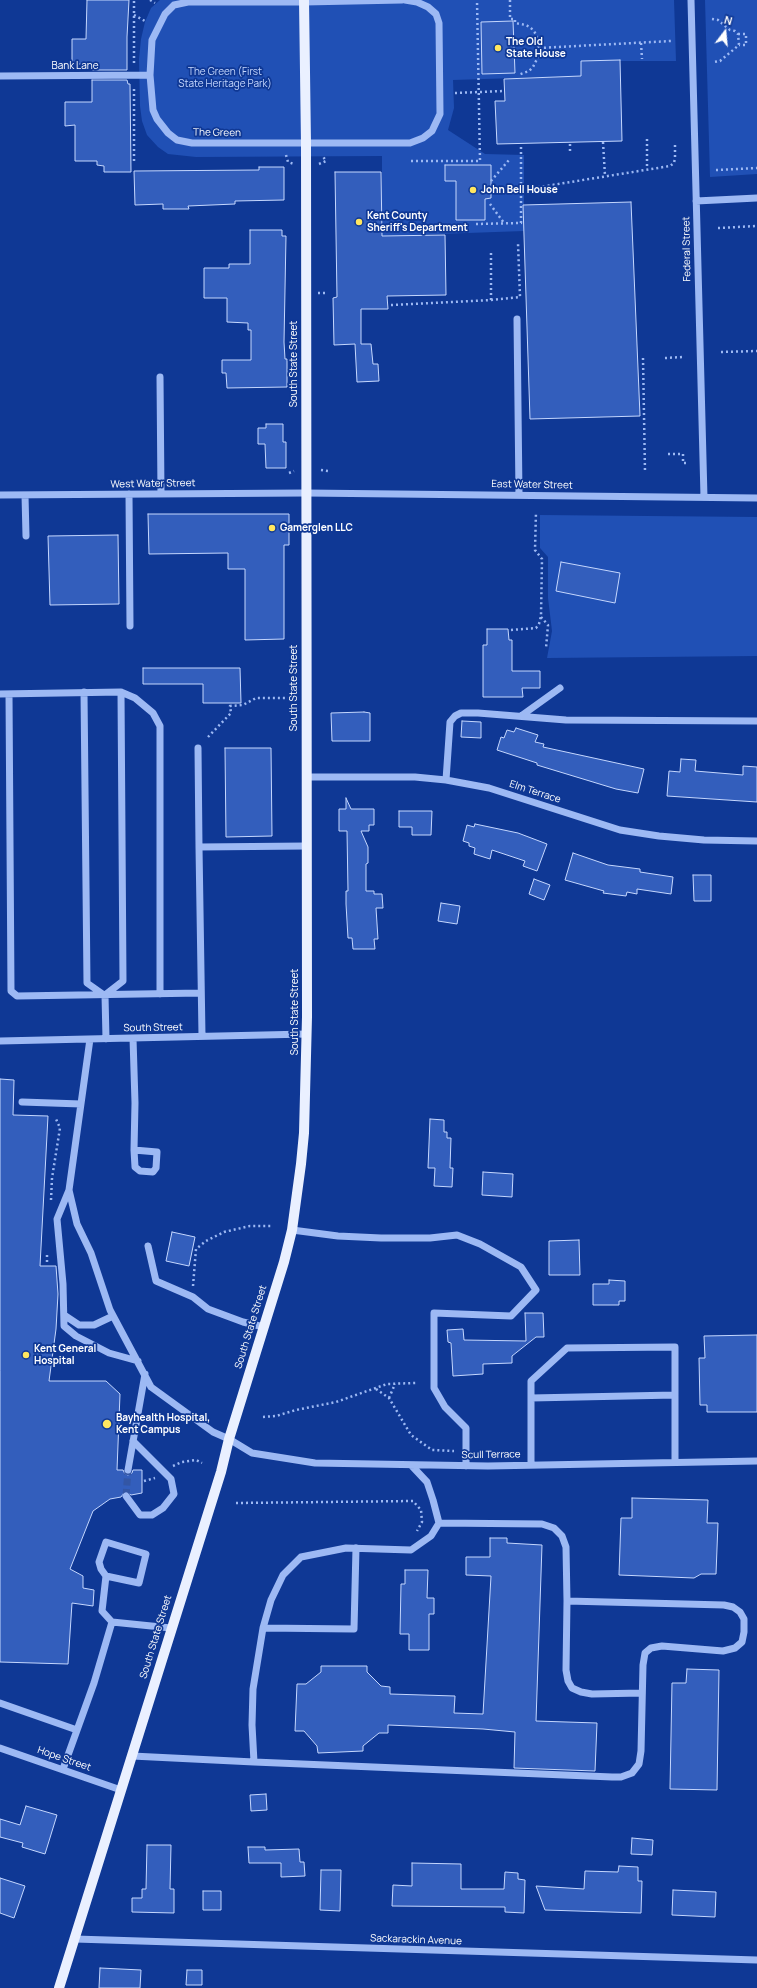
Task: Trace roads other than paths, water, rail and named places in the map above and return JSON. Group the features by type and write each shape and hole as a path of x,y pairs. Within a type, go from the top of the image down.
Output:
{"main road":[{"name":"South State Street","path":"58,1988 75,1939 221,1472 229,1439 284,1262 292,1230 304,1133 307,1034 306,144 304,1"}],"street":[{"name":"The Green","path":"402,0 188,2 174,5 165,14 152,40 150,75 153,110 161,126 177,140 192,143 306,144 410,142 423,138 432,131 440,114 439,23 436,14 428,7 417,2 405,0"},
{"name":"Federal Street","path":"691,0 704,497"},
{"name":"Bank Lane","path":"0,76 150,75"},
{"path":"696,201 757,198"},
{"path":"517,319 519,495"},
{"path":"160,377 161,494"},
{"name":"West Water Street","path":"0,495 306,493"},
{"name":"East Water Street","path":"306,493 757,498"},
{"path":"129,494 130,626"},
{"path":"25,495 26,536"},
{"path":"521,716 560,688"},
{"path":"84,692 87,983 105,995"},
{"path":"105,995 123,981 121,692"},
{"path":"0,694 121,692 135,698 153,712 160,726 160,994"},
{"path":"9,694 11,991 17,996 201,993"},
{"path":"446,780 450,722 455,716 461,713 566,720 757,721"},
{"path":"198,748 202,1036"},
{"name":"Elm Terrace","path":"306,777 415,777 446,780 489,788 620,830 667,837 757,840"},
{"path":"199,846 306,846"},
{"path":"105,995 106,1039"},
{"name":"South Street","path":"0,1042 307,1034"},
{"path":"133,1038 134,1150"},
{"path":"90,1039 69,1190 57,1219 63,1284 64,1326 76,1336 109,1353 138,1361"},
{"path":"22,1102 81,1104"},
{"name":"Scull Terrace","path":"69,1190 77,1224 91,1253 113,1316 151,1387 213,1432 229,1439 252,1453 315,1463 466,1466 757,1461"},
{"path":"292,1230 338,1236 381,1238 430,1238 457,1235 480,1244 521,1267 536,1290 511,1316 434,1313 434,1388 446,1407 466,1428 466,1466"},
{"path":"148,1246 156,1281 193,1297 208,1309 264,1328"},
{"path":"64,1315 78,1325 94,1326 113,1316"},
{"path":"531,1465 531,1381 567,1348 675,1347 675,1462"},
{"path":"128,1470 145,1374"},
{"path":"531,1398 675,1395"},
{"path":"126,1496 140,1514 152,1515 163,1508 174,1494 171,1479 133,1441"},
{"path":"254,1762 252,1725 253,1689 263,1628 272,1600 283,1575 301,1557 346,1548 411,1550 431,1536 439,1523 433,1500 427,1482 411,1465"},
{"path":"439,1523 542,1524 554,1528 562,1536 566,1546 566,1670 568,1680 572,1688 581,1692 592,1694 642,1693"},
{"path":"106,1576 139,1583 146,1554 106,1542 99,1562 101,1569 106,1576 102,1611 112,1622 171,1628"},
{"path":"263,1628 354,1629 356,1548"},
{"path":"132,1756 621,1777 632,1773 639,1764 641,1751 642,1693 645,1653 651,1648 662,1646 723,1651 735,1648 742,1642 744,1619 740,1612 733,1607 724,1605 567,1601"},
{"path":"63,1770 94,1683 112,1622"},
{"path":"0,1704 77,1730"},
{"name":"Hope Street","path":"0,1748 121,1790"},
{"name":"Sackarackin Avenue","path":"75,1939 757,1960"}],"tunnel":[{"path":"126,1496 128,1470"}],"place":[{"name":"The Old State House","path":"498,48"},
{"name":"John Bell House","path":"473,190"},
{"name":"Kent County Sheriff's Department","path":"359,222"},
{"name":"Gamerglen LLC","path":"272,528"},
{"name":"Kent General Hospital","path":"26,1355"},
{"name":"Bayhealth Hospital, Kent Campus","path":"107,1424"}],"park label":[{"name":"The Green (First State Heritage Park)","path":"225,78"}]}
